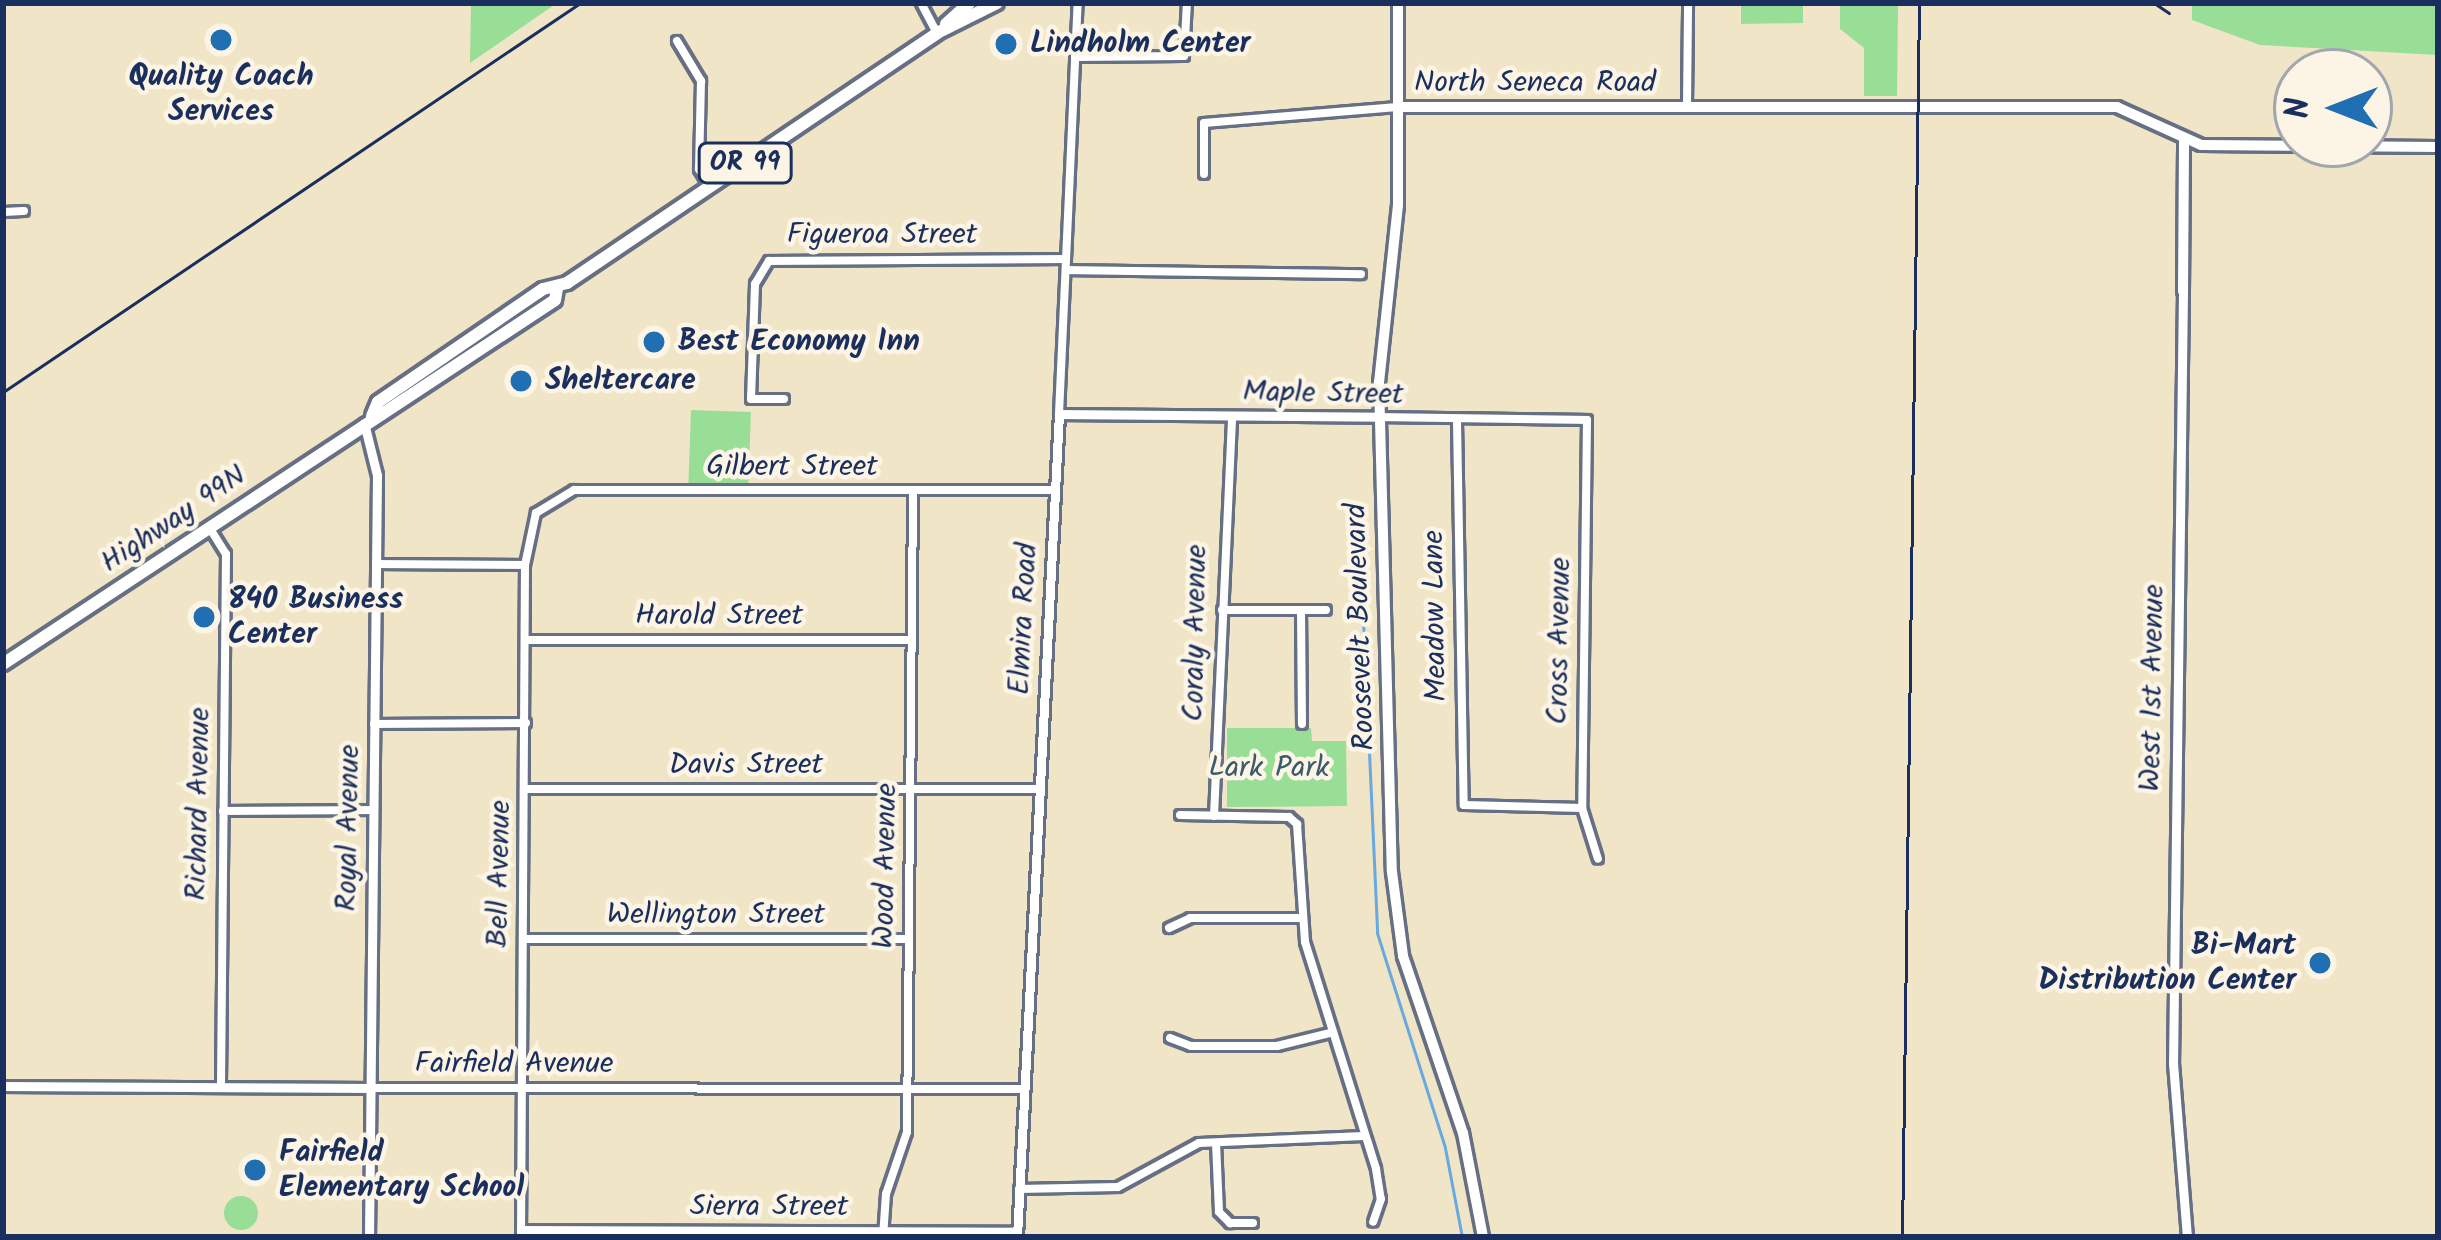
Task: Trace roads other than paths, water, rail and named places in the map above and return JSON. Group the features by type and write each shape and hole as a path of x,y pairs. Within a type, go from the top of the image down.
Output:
{"main road":[{"name":"Highway 99N","path":"937,33 969,3"},
{"name":"Highway 99N","path":"3,664 368,419 388,413 555,301 557,290 937,33 997,3"},
{"name":"Roosevelt Boulevard","path":"1398,3 1399,107 1379,418 1396,913 1472,1165 1483,1237"},
{"name":"North Seneca Road","path":"1399,107 2117,107 2209,146 2438,147"},
{"name":"West 1st Avenue","path":"2182,291 2184,138"}],"street":[{"path":"921,3 937,33"},
{"name":"Elmira Road","path":"1017,1234 1078,3"},
{"path":"1075,57 1184,56 1187,3"},
{"path":"1687,106 1688,3"},
{"path":"677,40 701,81 700,169 710,187"},
{"name":"North Seneca Road","path":"1204,174 1204,123 1399,107"},
{"path":"3,212 24,212"},
{"name":"Figueroa Street","path":"784,399 751,399 755,284 769,261 1066,259"},
{"path":"1066,270 1361,274"},
{"name":"West 1st Avenue","path":"2182,291 2173,1063 2188,1237"},
{"name":"Maple Street","path":"1059,414 1587,421"},
{"name":"Coraly Avenue","path":"1214,816 1232,416"},
{"name":"Royal Avenue","path":"368,419 376,455 369,1237"},
{"name":"Meadow Lane","path":"1457,421 1469,807 1582,808"},
{"name":"Cross Avenue","path":"1587,421 1582,808 1598,859"},
{"name":"Gilbert Street","path":"536,513 574,490 1055,490"},
{"name":"Wood Avenue","path":"883,1234 886,1194 907,1132 913,491"},
{"name":"Bell Avenue","path":"521,1234 525,565 536,513"},
{"name":"Richard Avenue","path":"208,526 226,554 220,1088"},
{"path":"376,564 525,565"},
{"path":"1222,610 1327,610"},
{"path":"1301,610 1302,724"},
{"name":"Harold Street","path":"526,640 912,640"},
{"path":"374,724 526,723"},
{"name":"Davis Street","path":"525,789 1040,789"},
{"path":"223,811 374,810"},
{"path":"1180,815 1294,819 1302,918 1330,1033 1380,1184 1373,1222"},
{"path":"1169,928 1190,918 1302,918"},
{"name":"Wellington Street","path":"523,939 909,939"},
{"path":"1170,1038 1191,1046 1277,1046 1330,1033"},
{"name":"Fairfield Avenue","path":"3,1086 1024,1089"},
{"path":"1019,1189 1118,1187 1157,1171 1187,1146 1364,1136"},
{"path":"1216,1142 1219,1212 1230,1223 1252,1223"},
{"name":"Sierra Street","path":"521,1234 1017,1234"}],"waterway":[{"path":"1363,620 1377,933 1445,1148 1462,1237"}],"railway":[{"path":"3,392 580,3"},
{"path":"1902,1237 1919,3"},
{"path":"2154,3 2169,13"}],"place":[{"name":"Quality Coach Services","path":"221,40"},
{"name":"Lindholm Center","path":"1006,44"},
{"name":"Best Economy Inn","path":"654,342"},
{"name":"Sheltercare","path":"521,381"},
{"name":"840 Business Center","path":"204,617"},
{"name":"Bi-Mart Distribution Center","path":"2320,963"},
{"name":"Fairfield Elementary School","path":"255,1170"}],"park label":[{"name":"Lark Park","path":"1269,768"}]}
